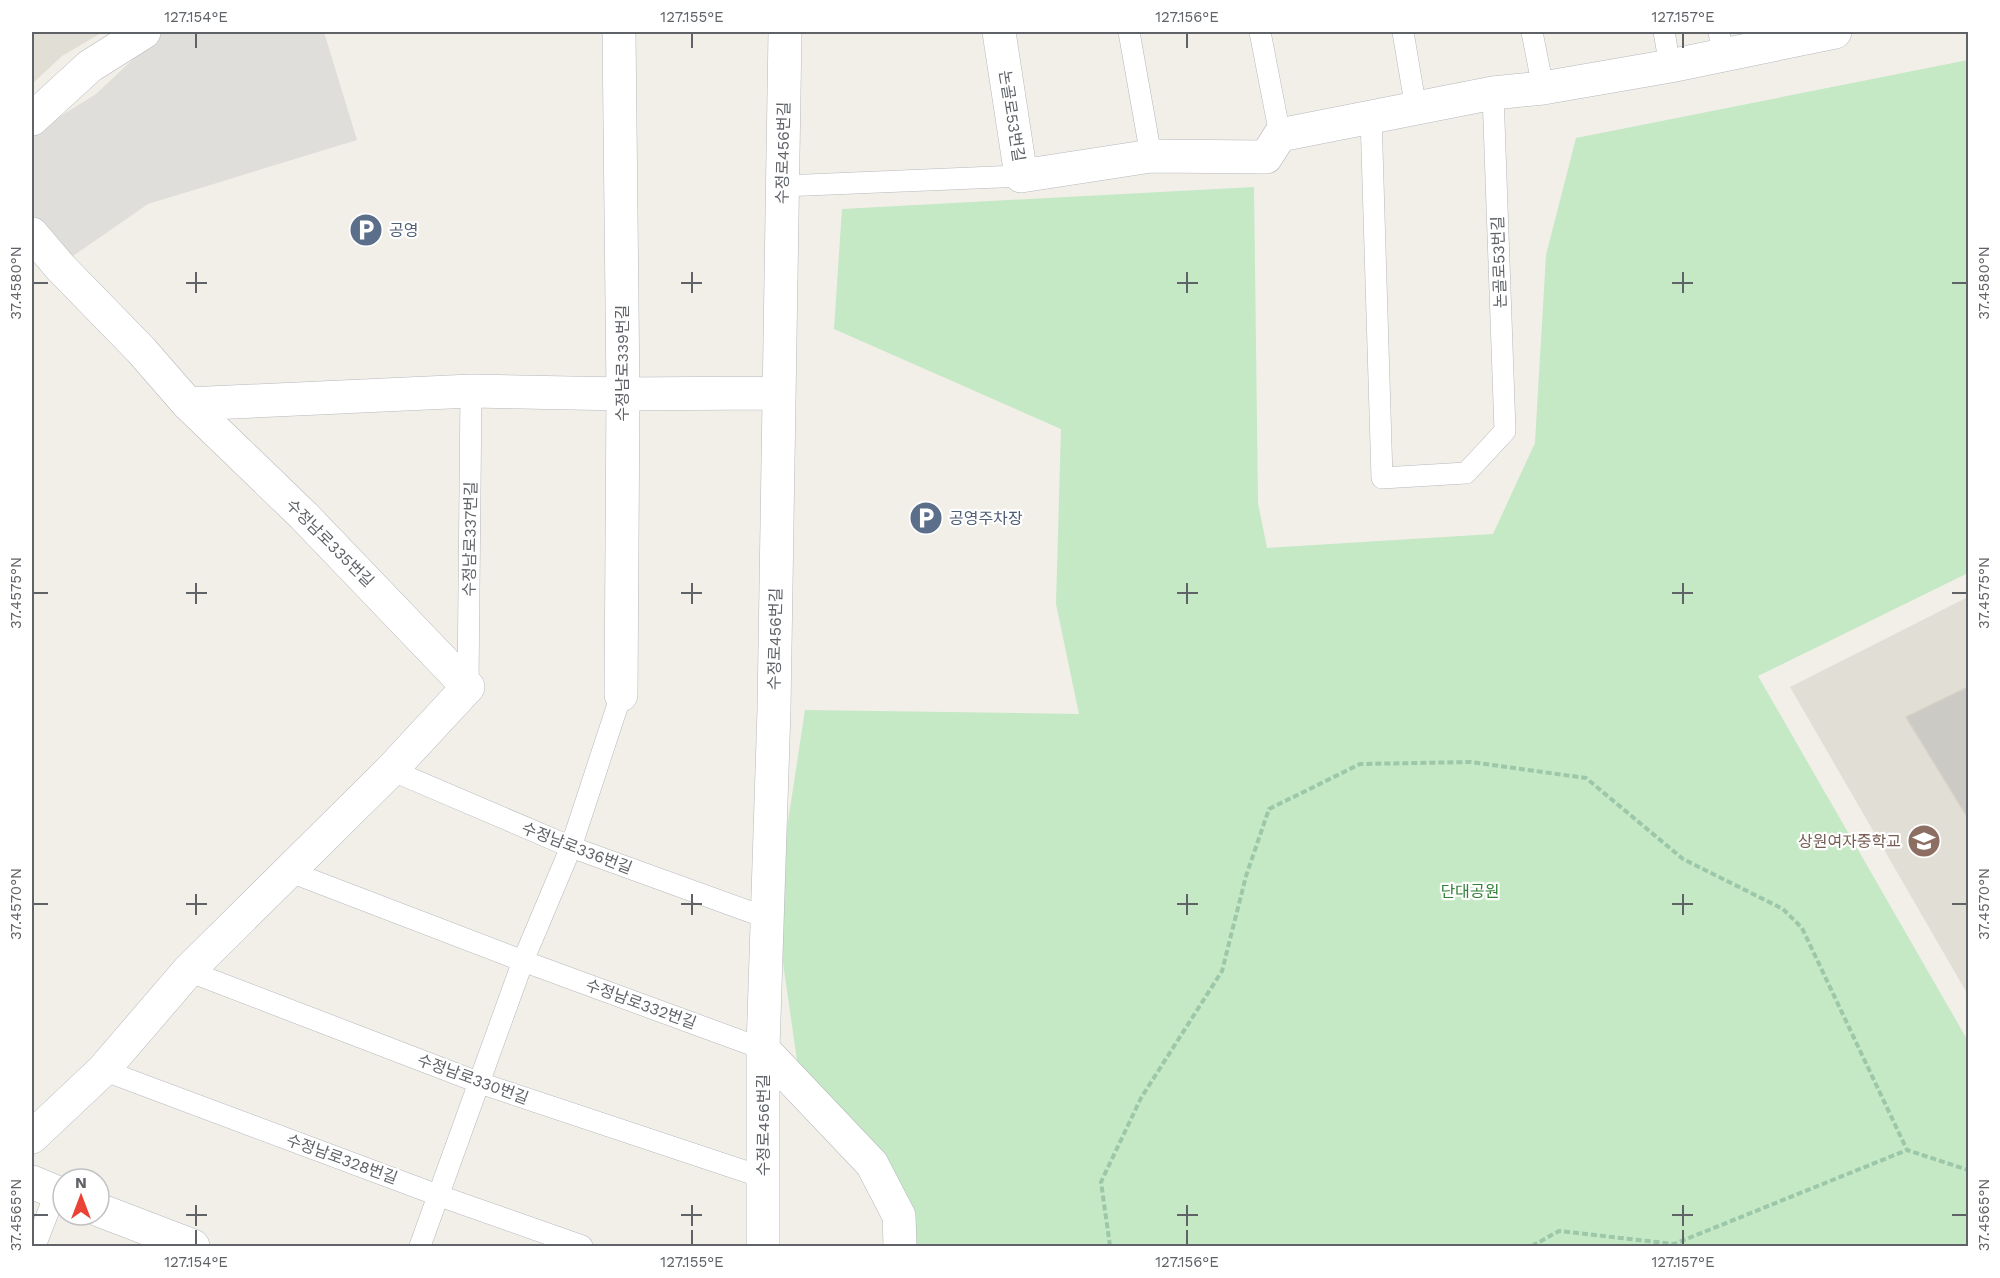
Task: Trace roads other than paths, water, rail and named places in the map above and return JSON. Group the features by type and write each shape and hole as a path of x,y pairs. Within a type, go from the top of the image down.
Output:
{"street":[{"path":"32,120 90,66 144,32"},
{"name":"수정남로339번길","path":"619,32 622,394 621,695"},
{"name":"수정로456번길","path":"763,1246 763,1049 774,709 785,32"},
{"name":"논골로53번길","path":"999,32 1021,176 1151,156 1266,157 1280,135"},
{"path":"1280,135 1493,93 1543,88 1670,66 1721,43 1835,32"},
{"name":"수정남로335번길","path":"32,234 61,268 141,350 188,405 304,516 468,687"},
{"path":"188,405 471,392 779,393"},
{"path":"32,1137 103,1070 188,971 391,770 468,687"},
{"name":"수정남로332번길","path":"763,1049 872,1164 899,1216 900,1246"},
{"path":"111,1215 174,1244"}],"lane":[{"path":"1129,32 1151,156"},
{"path":"1260,32 1280,135"},
{"path":"1403,32 1416,109"},
{"path":"1532,32 1543,88"},
{"path":"1664,32 1670,66"},
{"name":"논골로53번길","path":"1371,116 1382,478 1466,473 1505,431 1493,93"},
{"path":"783,186 1021,176"},
{"name":"수정남로337번길","path":"468,687 471,392"},
{"path":"420,1246 524,962 571,847 621,695"},
{"name":"수정남로336번길","path":"391,770 571,847 767,918"},
{"name":"수정남로332번길","path":"288,871 524,962 763,1049"},
{"name":"수정남로330번길","path":"188,971 480,1083 762,1177"},
{"name":"수정남로328번길","path":"103,1070 440,1196 582,1246"},
{"path":"35,1246 50,1190"}],"place":[{"name":"공영","path":"366,230"},
{"name":"공영주차장","path":"926,518"},
{"name":"상원여자중학교","path":"1924,841"}],"park label":[{"name":"단대공원","path":"1470,891"}]}
